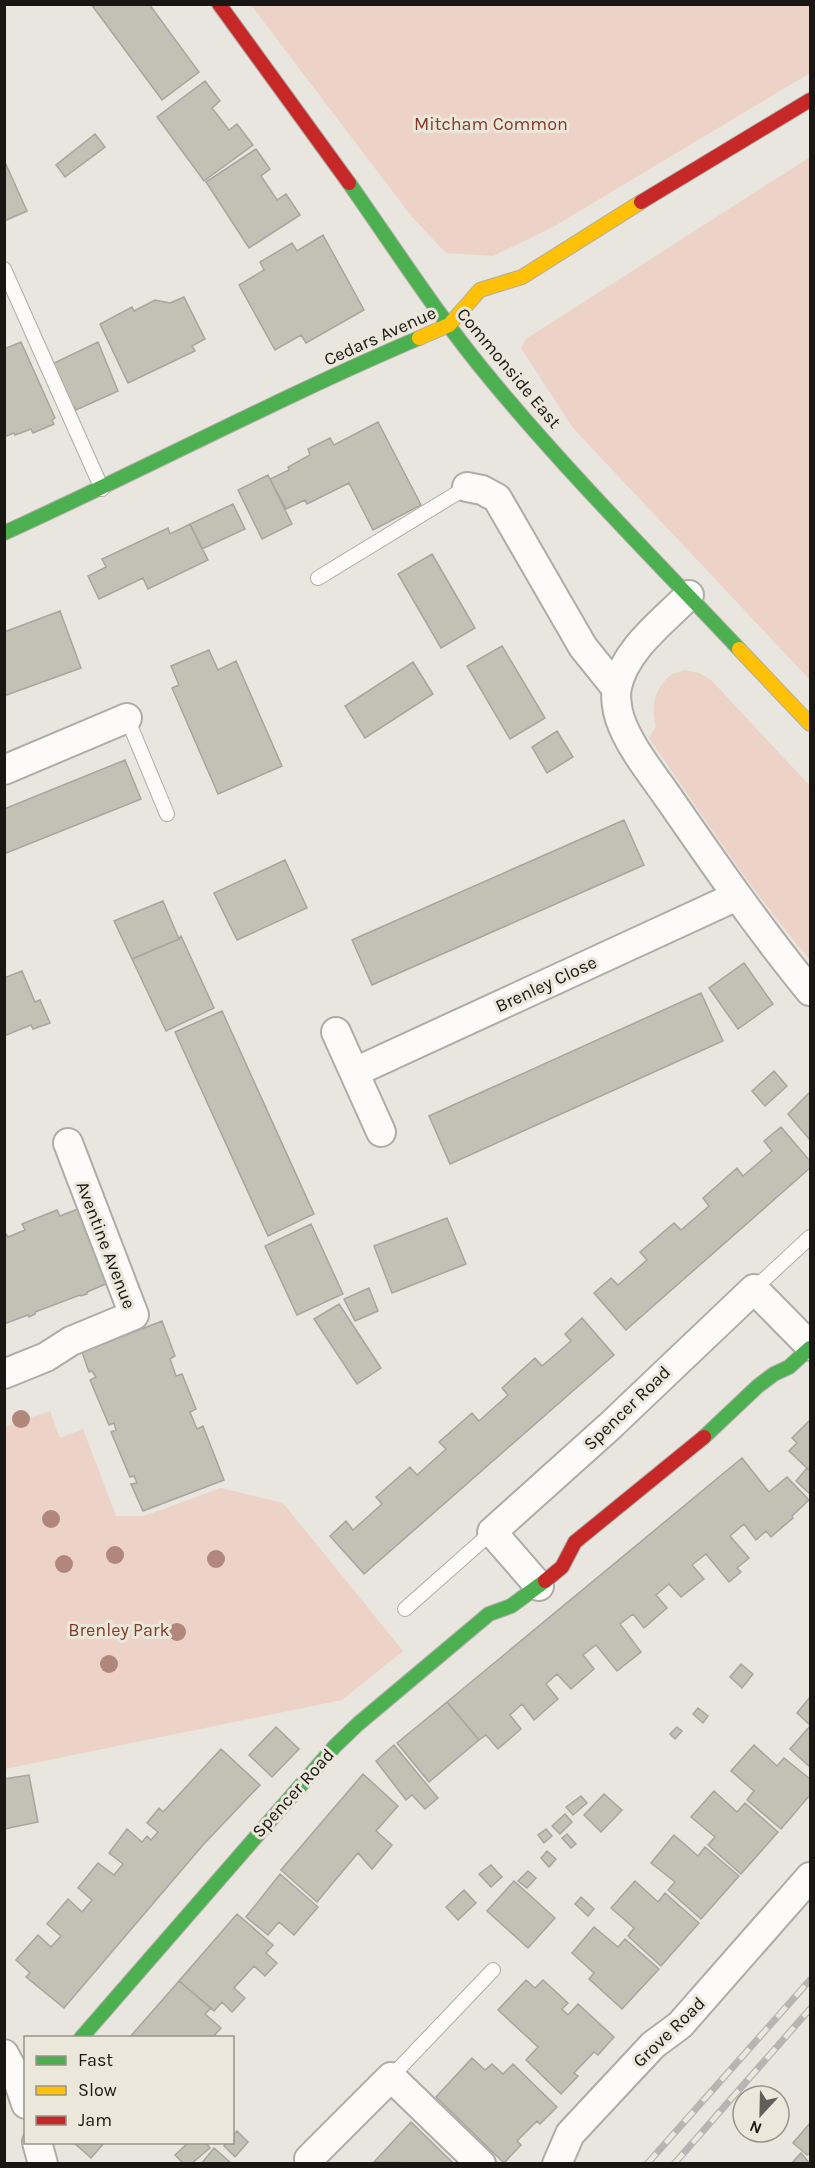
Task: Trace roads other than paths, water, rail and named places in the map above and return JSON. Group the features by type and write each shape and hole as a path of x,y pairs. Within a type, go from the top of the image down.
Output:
{"street":[{"name":"Commonside East","path":"219,4 493,383 595,496 810,724"},
{"name":"Cedars Avenue","path":"4,533 102,489 364,361 449,325 480,290 522,277 585,236 810,100"},
{"path":"467,487 482,490 497,498 583,647 616,688"},
{"path":"689,595 636,649 624,668 616,688 620,719 628,737 737,896 810,991"},
{"path":"4,770 127,718"},
{"name":"Brenley Close","path":"355,1072 737,896"},
{"path":"336,1032 381,1132"},
{"name":"Aventine Avenue","path":"4,1374 46,1357 71,1341 134,1315 68,1143"},
{"name":"Spencer Road","path":"82,2036 335,1746 358,1724 489,1614 511,1606 562,1567 575,1542 719,1425 758,1386 774,1374 789,1367 810,1347 754,1289 610,1426 492,1532"},
{"path":"492,1532 539,1586"},
{"name":"Grove Road","path":"557,2163 570,2134 653,2046 680,2025 810,1877"},
{"path":"4,2055 18,2080 24,2099"},
{"path":"309,2159 391,2077 481,2163"},
{"path":"38,2144 43,2163"}],"lane":[{"path":"4,269 102,489"},
{"path":"318,578 467,487"},
{"path":"127,718 167,814"},
{"path":"754,1289 810,1237"},
{"path":"405,1609 492,1532"},
{"path":"391,2077 493,1970"}],"railway":[{"path":"647,2164 810,1980"},
{"path":"674,2164 810,2009"}],"park label":[{"name":"Mitcham Common","path":"491,124"},
{"name":"Brenley Park","path":"119,1630"}]}
